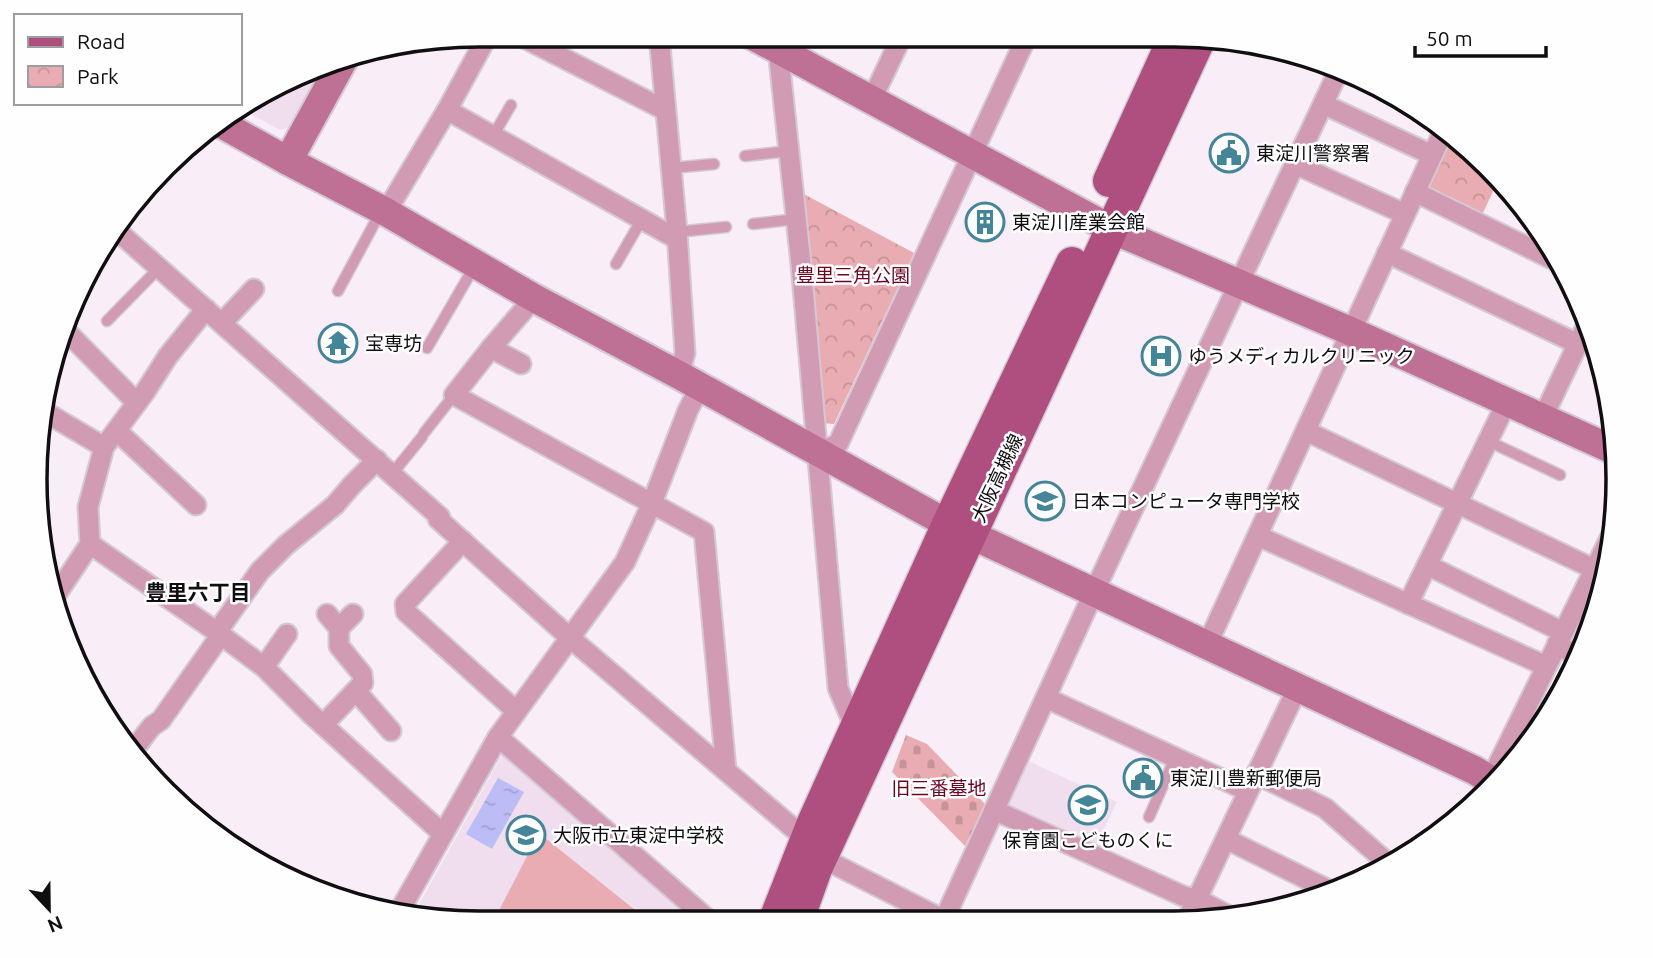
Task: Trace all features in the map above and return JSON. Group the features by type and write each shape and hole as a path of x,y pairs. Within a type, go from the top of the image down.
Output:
{"main road":[{"name":"大阪高槻線","path":"1102,223 1171,47"},
{"name":"大阪高槻線","path":"780,911 814,849 1102,223 1195,48"},
{"name":"大阪高槻線","path":"801,911 816,869 814,849 856,730 960,529"}],"street":[{"path":"384,211 481,47"},
{"path":"541,47 665,110"},
{"path":"404,904 498,737 625,562 652,503 688,410 689,381 660,47"},
{"path":"779,47 838,688 856,730"},
{"path":"786,47 972,155 1102,223 1604,446"},
{"path":"872,99 897,47"},
{"path":"817,453 838,444 1022,47"},
{"path":"288,161 337,71"},
{"path":"949,911 1094,592 1335,78"},
{"path":"1323,104 1432,155"},
{"path":"446,110 642,219 677,235"},
{"path":"228,128 384,211 534,298 960,529 1474,769 1482,781"},
{"path":"1207,645 1440,138"},
{"path":"1295,164 1405,214"},
{"path":"1415,192 1543,254"},
{"path":"122,235 377,460 569,637 726,770 814,849 927,911"},
{"path":"1387,253 1581,337 1543,417"},
{"path":"222,323 254,289"},
{"path":"534,298 454,396 704,532 726,770"},
{"path":"61,587 90,544 88,507 104,447 206,309"},
{"path":"71,336 136,402"},
{"path":"491,348 521,364"},
{"path":"1408,604 1507,401"},
{"path":"52,416 104,447"},
{"path":"117,430 196,505"},
{"path":"1306,431 1594,569"},
{"path":"138,744 152,726 161,720 218,639 217,632 260,571 286,545 335,505 377,460"},
{"path":"1258,536 1546,666"},
{"path":"463,541 405,604 406,612 516,711"},
{"path":"90,544 264,667 323,725 443,834"},
{"path":"1500,763 1546,666 1564,643 1597,563"},
{"path":"1427,565 1564,643"},
{"path":"323,725 363,683 362,674 339,646 340,619"},
{"path":"264,667 287,634"},
{"path":"1192,910 1297,687"},
{"path":"356,691 391,731"},
{"path":"1046,698 1175,758 1325,808 1381,858"},
{"path":"498,737 699,911"},
{"path":"994,810 1214,909"},
{"path":"1226,839 1320,885"}],"lane":[{"path":"493,136 511,105"},
{"path":"745,156 789,151"},
{"path":"671,168 714,164"},
{"path":"338,291 384,211"},
{"path":"616,264 642,219"},
{"path":"753,224 796,219"},
{"path":"677,235 726,227"},
{"path":"427,348 476,264"},
{"path":"107,321 159,268"},
{"path":"392,474 454,396"},
{"path":"1488,440 1560,475"},
{"path":"1149,817 1175,758"}],"shaded area":[{"path":"316,79 290,127 280,130 250,113"},
{"name":"大阪市立東淀中学校","path":"502,755 683,911 479,911 418,906"},
{"path":"1028,761 1117,802 1095,848 1007,807"}],"green space":[{"path":"1446,144 1494,189 1481,217 1429,192 1427,185"},
{"name":"豊里三角公園","path":"800,192 914,253 834,424 822,423"},
{"name":"旧三番墓地","path":"906,735 927,744 985,804 965,846 892,772"},
{"path":"539,833 636,911 499,911"}],"water":[{"path":"498,778 524,792 492,849 466,834"}],"place":[{"name":"東淀川警察署","path":"1229,153"},
{"name":"東淀川産業会館","path":"985,222"},
{"name":"宝専坊","path":"338,343"},
{"name":"ゆうメディカルクリニック","path":"1161,356"},
{"name":"日本コンピュータ専門学校","path":"1045,501"},
{"name":"東淀川豊新郵便局","path":"1143,778"},
{"name":"保育園こどものくに","path":"1088,805"},
{"name":"大阪市立東淀中学校","path":"526,835"}],"district":[{"name":"豊里六丁目","path":"198,592"}]}
